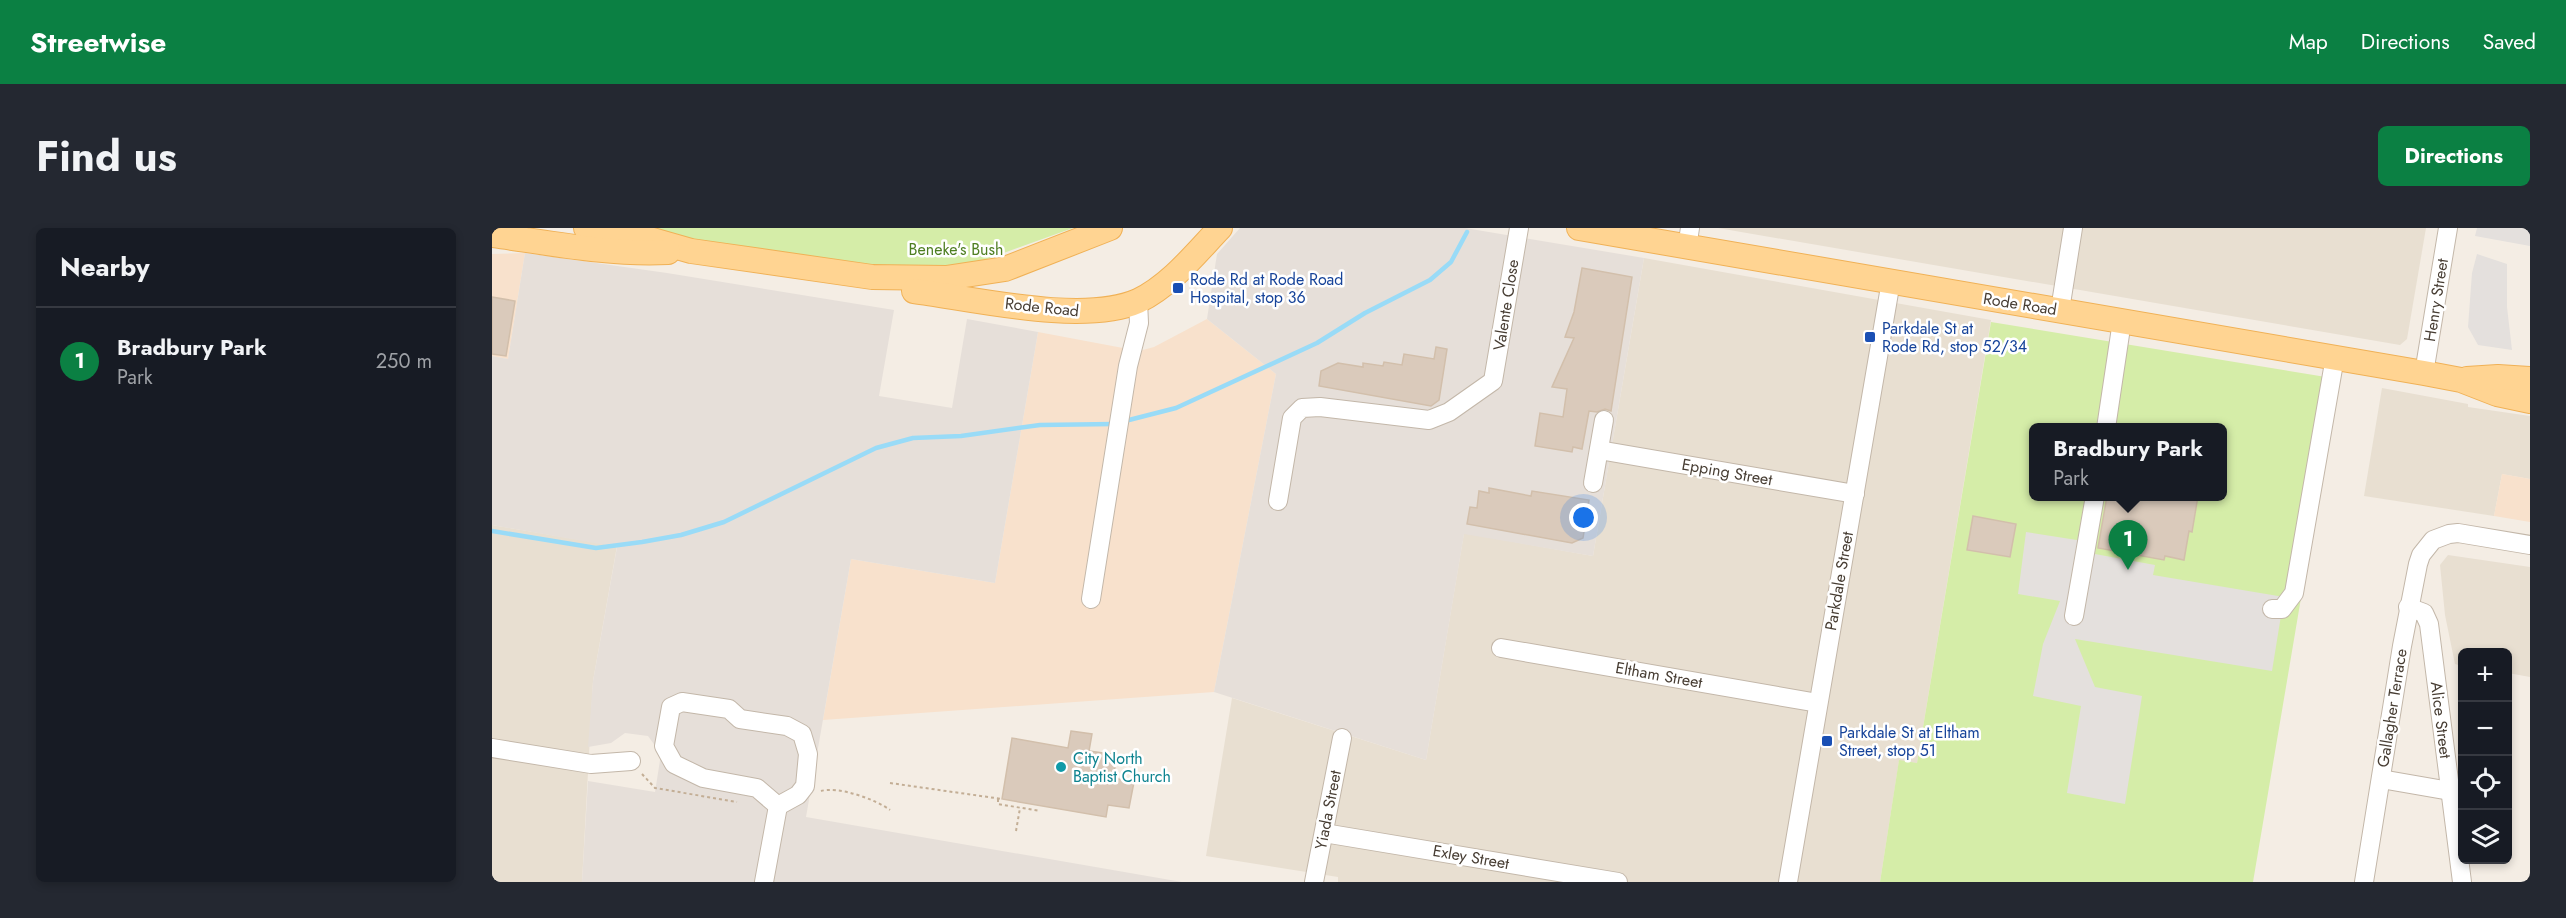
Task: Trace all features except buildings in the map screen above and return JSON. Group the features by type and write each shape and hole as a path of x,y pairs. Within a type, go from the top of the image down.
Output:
{"main road":[{"name":"Rode Road","path":"586,228 642,237 691,251 872,277 946,278 1005,269 1110,228"},
{"name":"Rode Road","path":"872,277 914,291 1057,310 1092,311 1138,301 1171,278 1206,238 1220,228"},
{"name":"Rode Road","path":"1580,228 1689,237 1891,281 2461,380 2497,394 2530,400"},
{"name":"Rode Road","path":"492,234 595,249 643,253 691,251"},
{"name":"Rode Road","path":"2461,380 2498,377 2530,379"}],"street":[{"name":"Valente Close","path":"1278,501 1292,418 1302,408 1320,407 1430,420 1449,412 1493,381 1519,228"},
{"path":"2060,310 2073,228"},
{"name":"Henry Street","path":"2424,373 2448,228"},
{"name":"Parkdale Street","path":"1788,882 1891,281"},
{"path":"1090,599 1123,394 1139,323 1138,301"},
{"path":"2107,423 2122,321"},
{"path":"2272,609 2282,609 2294,593 2335,357"},
{"path":"1593,483 1604,420"},
{"name":"Epping Street","path":"1599,450 1855,494"},
{"path":"2074,616 2094,501"},
{"name":"Gallagher Terrace","path":"2364,882 2408,607 2421,555 2433,540 2458,533 2530,545"},
{"name":"Alice Street","path":"2408,607 2424,613 2429,624 2462,882"},
{"name":"Eltham Street","path":"1500,648 1818,703"},
{"path":"765,882 777,806 767,794 757,788 703,778 674,764 664,746 671,707 682,702 729,709 740,719 787,726 802,734 807,744 808,770 805,786 798,795 777,806"},
{"name":"Yiada Street","path":"1314,882 1342,738"},
{"path":"492,748 591,764 631,761"},
{"path":"2381,779 2450,791"},
{"name":"Exley Street","path":"1324,833 1618,882"}],"path":[{"path":"890,783 1000,799 998,804 1040,812"},
{"path":"801,791 813,793 828,789 843,790 881,803 890,810"},
{"path":"1016,831 1020,808"}],"shaded area":[{"path":"1240,228 1465,228 1644,258 1593,556 1464,534 1426,760 1214,692 1276,374 1207,319 1217,254"},
{"path":"1718,228 2426,228 2407,339 2400,345"},
{"path":"2477,228 2530,228 2530,246 2475,236"},
{"path":"525,253 508,359 492,356 492,254"},
{"path":"525,253 667,273 894,310 879,396 952,408 967,319 1038,332 995,583 851,559 806,817 1182,882 582,882 588,781 655,792 661,754 648,736 625,733 611,743 588,747 593,681 617,547 492,525 492,356 508,359"},
{"path":"2477,254 2507,264 2507,307 2512,350 2478,345 2468,327 2472,273"},
{"path":"1644,258 1991,320 1917,763 1899,761 1880,882 1338,882 1338,877 1206,856 1232,698 1426,760 1464,533 1593,556"},
{"path":"1207,319 1276,374 1214,692 823,720 851,559 995,583 1038,332 1139,351 1154,347"},
{"path":"2382,388 2468,404 2468,407 2530,416 2530,479 2502,474 2494,516 2364,496"},
{"path":"2502,474 2530,479 2530,522 2494,516"},
{"path":"492,525 617,546 593,681 582,882 492,882"},
{"path":"2026,532 2096,543 2095,554 2155,565 2153,575 2284,597 2272,671 2075,639 2095,687 2142,696 2125,804 2067,793 2081,706 2033,696 2043,644 2060,601 2018,594"},
{"path":"2448,555 2530,567 2530,677 2512,674 2512,648 2458,648 2458,665 2455,664 2445,615 2440,565"}],"green space":[{"name":"Beneke's Bush","path":"616,228 1073,228 962,268 849,268"},
{"path":"1991,322 2338,379 2253,882 1880,882 1899,760 1917,763"}],"waterway":[{"path":"1125,421 1176,408 1317,343 1365,313 1430,280 1451,262 1467,232"},
{"path":"492,531 596,548 642,542 681,535 724,522 876,448 913,438 961,436 1040,425 1114,424"}],"place":[{"name":"Rode Rd at Rode Road Hospital, stop 36","path":"1178,288"},
{"name":"Parkdale St at Rode Rd, stop 52/34","path":"1870,337"},
{"name":"Bradbury Park","path":"2128,570"},
{"name":"Parkdale St at Eltham Street, stop 51","path":"1827,741"},
{"name":"City North Baptist Church","path":"1061,767"}]}
